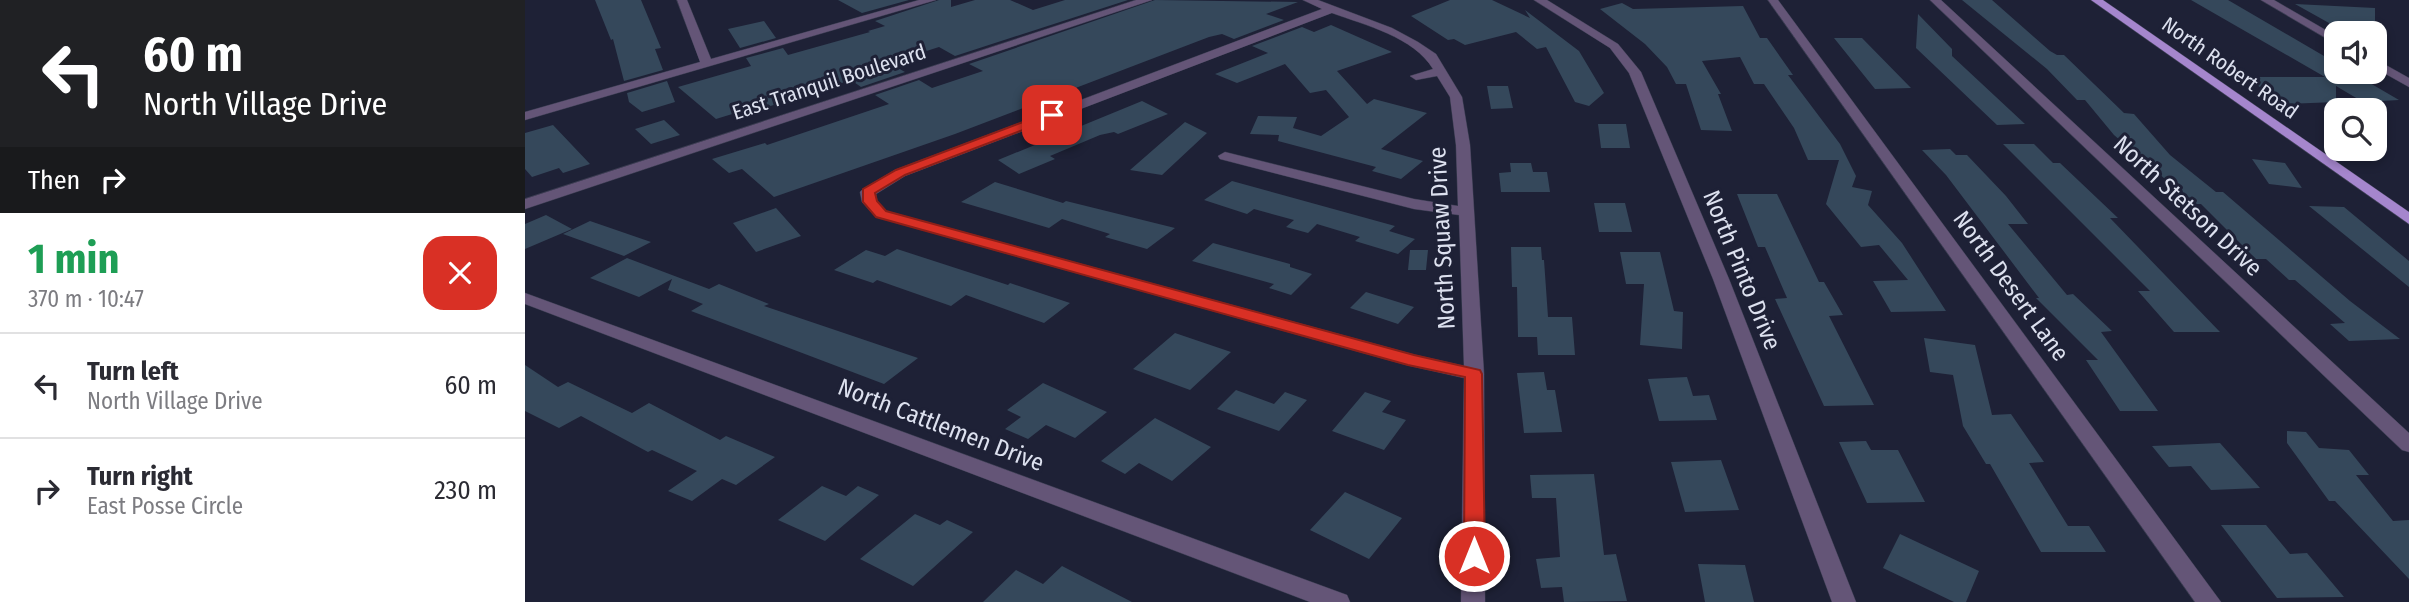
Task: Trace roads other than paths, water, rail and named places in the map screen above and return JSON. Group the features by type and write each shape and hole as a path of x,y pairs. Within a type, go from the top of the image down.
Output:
{"main road":[{"name":"North Robert Road","path":"2096,0 2409,219"}],"street":[{"path":"682,0 707,64"},
{"path":"525,116 931,0"},
{"name":"East Tranquil Boulevard","path":"525,204 1147,0"},
{"name":"North Squaw Drive","path":"1308,0 1388,30 1414,44 1432,57 1456,97 1463,145 1474,374 1473,602"},
{"name":"North Pinto Drive","path":"1539,0 1614,46 1635,72 1721,279 1844,602"},
{"name":"North Desert Lane","path":"1773,0 2209,602"},
{"name":"North Stetson Drive","path":"1935,0 2409,445"},
{"path":"2266,0 2324,34"},
{"path":"1331,9 900,173 868,192 870,202 881,214 1414,361 1474,374"},
{"path":"2387,70 2409,83"},
{"path":"1416,76 1442,71"},
{"path":"1225,156 1414,204 1466,212"},
{"name":"North Cattlemen Drive","path":"525,298 1338,602"}]}
